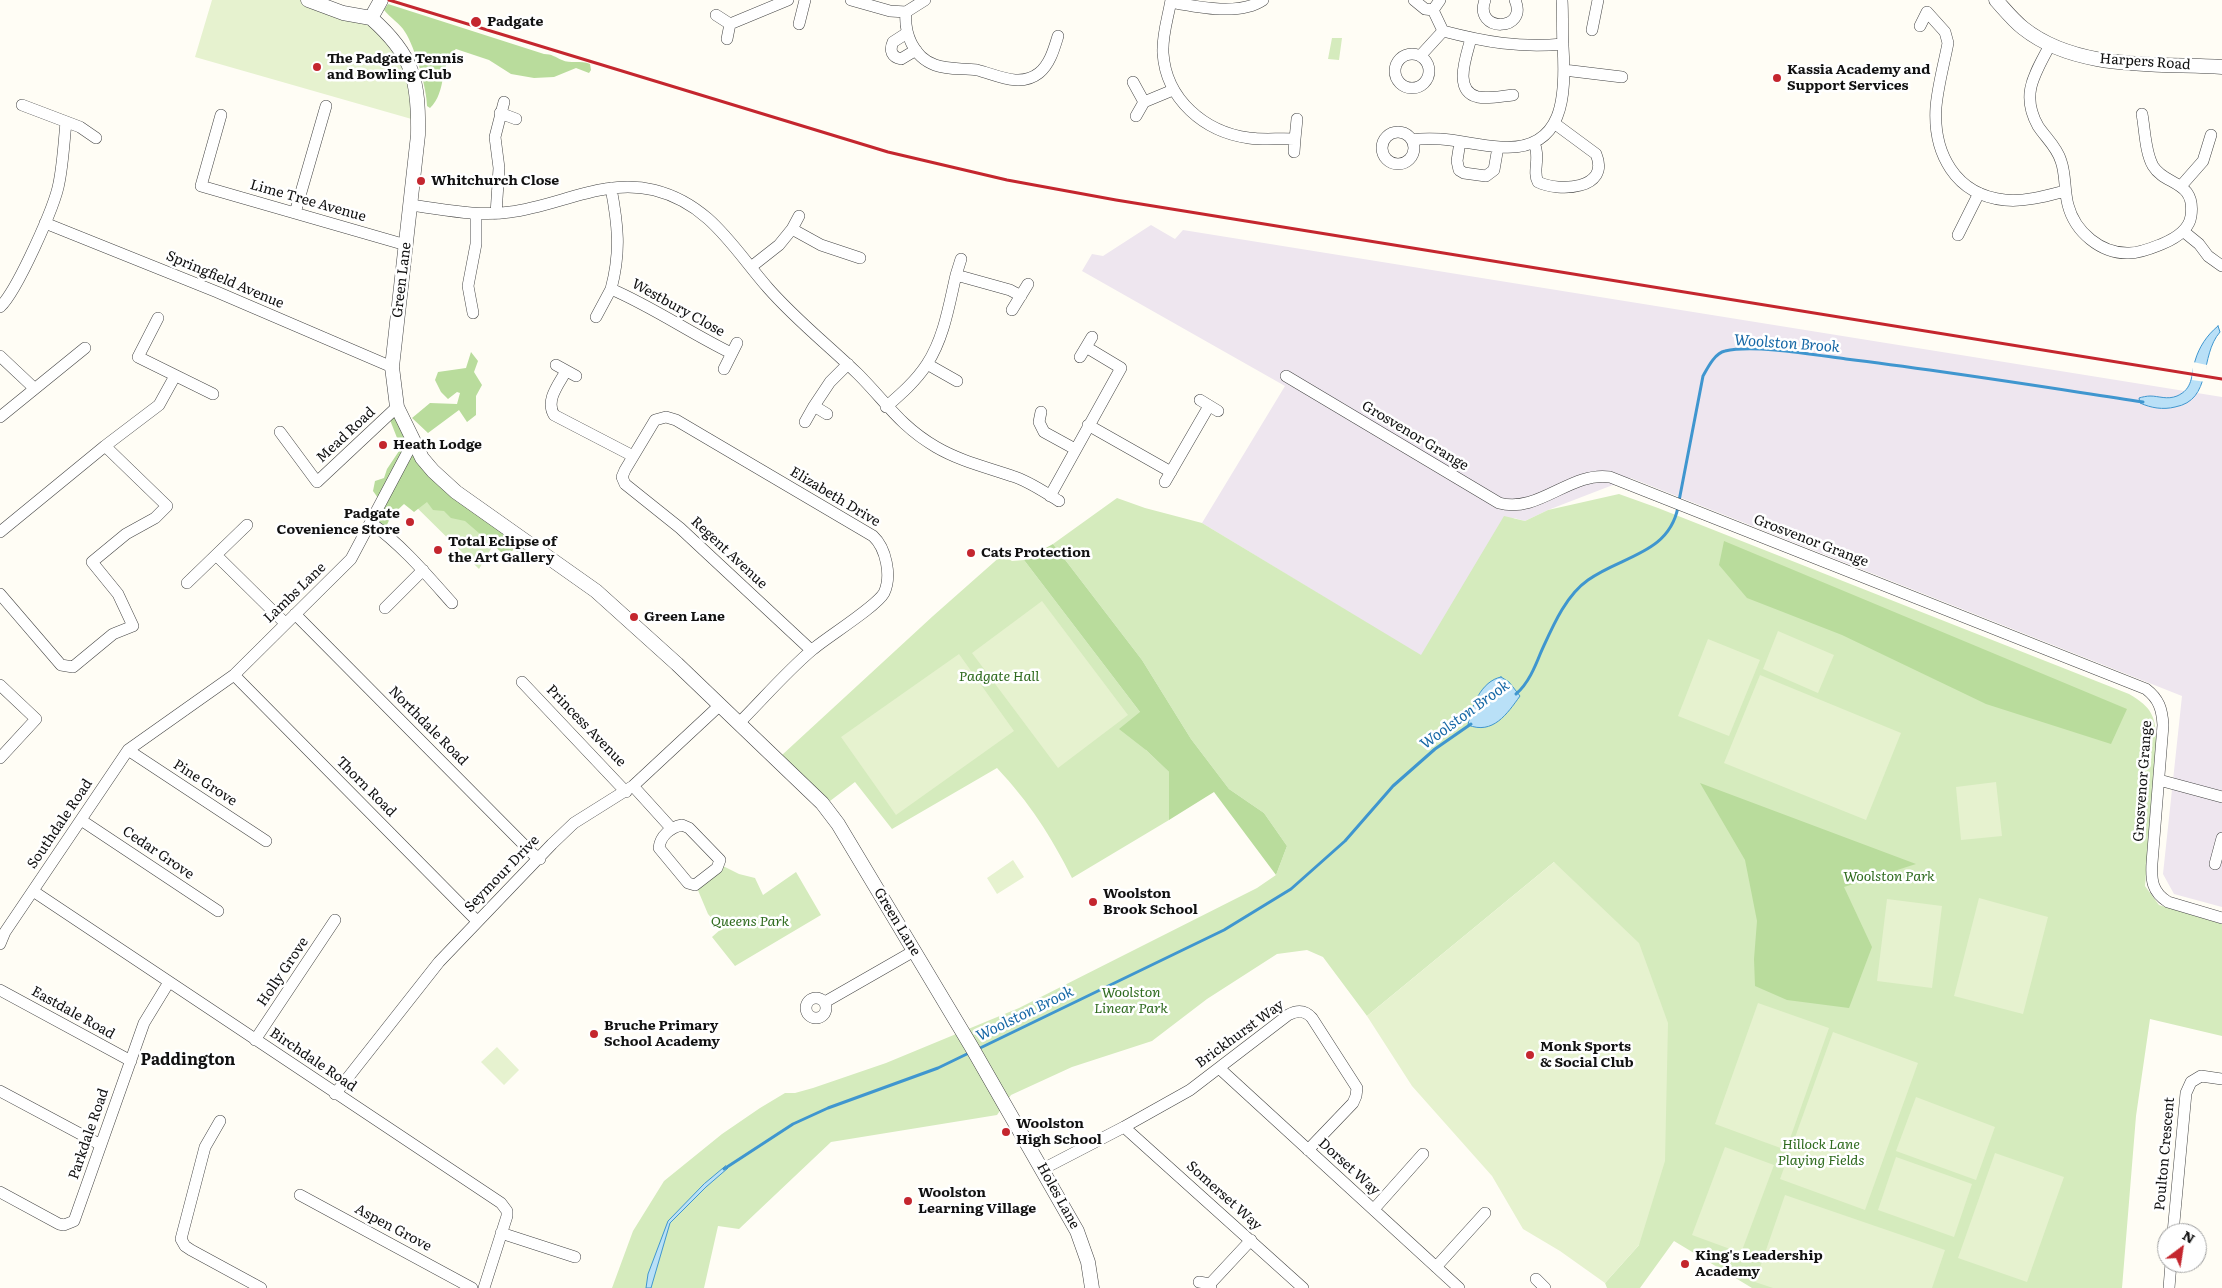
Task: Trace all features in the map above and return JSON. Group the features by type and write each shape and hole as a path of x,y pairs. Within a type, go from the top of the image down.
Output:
{"street":[{"path":"308,0 349,14 370,18 380,1"},
{"path":"730,24 788,0"},
{"path":"799,24 806,0"},
{"path":"851,0 890,11 906,12 925,0"},
{"path":"1263,0 1254,6 1243,8 1191,6 1171,1 1164,31 1163,53 1166,70 1173,90 1184,106 1200,120 1232,135 1251,139 1295,139"},
{"path":"1414,0 1425,9 1433,10"},
{"path":"1433,10 1440,0"},
{"path":"1485,0 1483,11 1485,16 1494,24 1504,25 1513,19 1517,9 1515,0"},
{"path":"1412,140 1428,138 1498,147 1534,143 1546,135 1554,123 1564,94 1562,0"},
{"path":"1592,30 1598,0"},
{"name":"Harpers Road","path":"1996,0 2022,27 2050,45 2076,55 2101,60 2222,66"},
{"path":"1433,10 1443,31"},
{"path":"906,12 907,33 916,50 935,65 976,70 1014,81 1024,80 1039,73 1052,55 1058,36"},
{"path":"1920,26 1927,12 1946,32 1948,43 1936,108 1939,143 1942,158 1959,180 1979,193 2007,200 2039,197 2065,190"},
{"path":"716,15 730,24"},
{"name":"Green Lane","path":"370,18 396,41 404,54 415,83 418,135 392,367 397,407 422,458 444,482 596,591 739,723 822,803 914,950 978,1059"},
{"path":"728,39 730,24"},
{"path":"1494,24 1476,39 1463,79 1465,87 1471,94 1480,97 1513,95"},
{"path":"1443,31 1517,46 1562,44"},
{"path":"1421,55 1443,31"},
{"path":"907,33 893,42 892,55 901,59 916,50"},
{"path":"2050,45 2031,85 2030,106 2038,125 2060,158 2064,171 2065,190 2069,207 2078,225 2089,238 2104,248 2122,253 2142,251 2172,240 2183,231 2191,216 2191,202 2181,186 2160,174 2154,168 2150,159 2141,112"},
{"path":"1564,70 1622,77"},
{"path":"1133,82 1144,102"},
{"path":"1136,116 1144,102 1173,90"},
{"path":"496,214 499,168 495,138 504,102"},
{"path":"22,105 80,127 96,138"},
{"path":"294,213 326,106"},
{"path":"500,113 516,118"},
{"name":"Lime Tree Avenue","path":"221,115 201,186 406,245"},
{"path":"1294,152 1298,119"},
{"path":"0,307 22,273 45,223 59,185 66,122"},
{"path":"1534,143 1538,156 1536,174 1538,182 1570,188 1582,186 1591,180 1598,166 1596,154 1554,123"},
{"path":"2181,186 2203,161 2212,134"},
{"path":"1460,142 1457,161 1459,170 1464,173 1486,176 1494,170 1498,147"},
{"path":"410,205 476,214 496,214 545,206 586,193 611,188 632,187 655,190 690,204 718,228 784,306 848,364 886,407 915,434 950,455 1012,476 1055,498 1088,425 1126,371 1086,347"},
{"name":"Westbury Close","path":"596,317 611,289 618,258 617,222 611,188"},
{"path":"1958,235 1979,193"},
{"path":"473,313 475,298 468,277 476,244 476,214"},
{"path":"751,267 779,245 792,229 799,216"},
{"name":"Springfield Avenue","path":"45,223 217,292 392,367"},
{"path":"792,229 821,245 860,258"},
{"path":"2183,231 2208,256 2222,266"},
{"path":"886,407 927,364 942,330 961,259"},
{"path":"956,275 1010,290 1021,296"},
{"path":"1012,310 1028,284"},
{"name":"Westbury Close","path":"611,289 658,311 698,337 734,348 724,369"},
{"path":"158,318 138,357 213,394"},
{"path":"0,417 85,348"},
{"path":"0,356 34,388"},
{"path":"805,422 830,382 848,364"},
{"path":"927,364 957,380"},
{"path":"566,371 551,400 554,415 633,456"},
{"path":"0,532 158,405 174,376"},
{"name":"Grosvenor Grange","path":"1286,376 1499,503 1512,506 1525,504 1581,480 1602,476 1610,477 2146,689 2158,699 2162,714 2151,876 2156,892 2168,902 2178,906 2222,918"},
{"path":"1088,425 1168,477 1209,405"},
{"path":"814,406 827,414"},
{"name":"Mead Road","path":"280,432 318,482 397,407"},
{"path":"1041,412 1038,422 1044,432 1076,449"},
{"name":"Elizabeth Drive","path":"633,456 652,423 662,417 676,420 873,536 878,541 885,555 887,583 881,598 811,650 739,723"},
{"name":"Lambs Lane","path":"155,729 234,674 351,559 413,442"},
{"path":"0,594 61,665 73,667 108,638 133,626 118,594 92,562 126,534 155,518 167,506 105,446"},
{"name":"Regent Avenue","path":"633,456 623,473 623,481 628,487 680,528 811,650"},
{"path":"371,523 388,534 452,603"},
{"path":"187,583 247,524"},
{"path":"216,555 285,624"},
{"path":"385,608 423,570"},
{"name":"Northdale Road","path":"295,614 540,858"},
{"name":"Thorn Road","path":"234,674 477,921"},
{"name":"Princess Avenue","path":"522,682 672,829"},
{"path":"0,685 36,719 0,758"},
{"name":"Seymour Drive","path":"335,1094 438,962 574,823 630,789 720,706"},
{"name":"Southdale Road","path":"0,944 5,932 128,750 155,729"},
{"name":"Pine Grove","path":"128,750 266,841"},
{"path":"2159,780 2222,797"},
{"name":"Cedar Grove","path":"81,820 218,911"},
{"path":"678,826 686,826 719,857 719,866 698,884 688,884 661,851 661,840 672,829 678,826"},
{"path":"2215,864 2222,838"},
{"name":"Birchdale Road","path":"33,891 501,1203 507,1211 507,1216 484,1288"},
{"name":"Holly Grove","path":"256,1040 336,920"},
{"path":"825,1002 914,950"},
{"name":"Parkdale Road","path":"0,1192 59,1224 70,1224 77,1216 146,1017 169,982"},
{"name":"Eastdale Road","path":"0,990 131,1062"},
{"name":"Brickhurst Way","path":"1043,1169 1178,1098 1288,1015 1302,1011 1310,1015 1357,1088 1353,1103 1308,1150"},
{"name":"Holes Lane","path":"978,1059 1077,1231 1088,1262 1092,1288"},
{"name":"Dorset Way","path":"1219,1068 1459,1288"},
{"name":"Poulton Crescent","path":"2175,1223 2186,1094 2191,1082 2201,1076 2222,1079"},
{"path":"0,1091 102,1145"},
{"path":"220,1121 205,1147 182,1239 185,1246 191,1250 261,1288"},
{"name":"Somerset Way","path":"1124,1127 1304,1288"},
{"path":"1374,1209 1423,1154"},
{"name":"Aspen Grove","path":"300,1195 472,1288"},
{"path":"1436,1267 1485,1213"},
{"path":"501,1233 575,1257"},
{"path":"1207,1285 1251,1240"},
{"path":"2169,1288 2170,1273"}],"shaded area":[{"path":"1151,225 1175,239 1183,230 2222,397 2222,907 2174,894 2163,874 2182,696 1631,478 1548,510 1525,521 1514,518 1454,603 1421,656 1202,523 1285,386 1082,271 1092,254 1103,256"}],"green space":[{"name":"The Padgate Tennis and Bowling Club","path":"212,0 301,0 358,20 378,30 401,58 413,90 415,120 195,57"},
{"path":"388,4 565,61 587,63 590,64 591,70 589,73 576,68 554,77 534,78 511,74 489,60 456,49 448,61 439,94 430,108 427,106 423,79 413,48 403,29 384,10"},
{"path":"1332,38 1342,38 1339,60 1328,59"},
{"path":"471,352 478,361 474,372 482,385 476,396 476,415 467,422 459,410 428,433 412,418 430,403 457,404 460,393 457,392 448,399 441,392 435,380 438,372 466,368"},
{"path":"398,414 415,455 528,540 527,550 520,553 513,550 509,555 501,552 465,521 451,518 444,511 433,510 427,502 414,512 404,504 391,516 385,529 374,522 378,498 373,491 375,481 384,478 387,469 401,448 390,420"},
{"path":"414,463 501,532 479,569 401,492"},
{"name":"Woolston Park","path":"1619,494 2129,694 2148,709 2154,719 2157,743 2145,886 2159,905 2222,924 2222,1036 2150,1019 2136,1116 2122,1288 1752,1288 1674,1241 1640,1288 1607,1288 1605,1283 1639,1245 1554,862 1367,1016 1323,957 1307,950 1277,954 1207,999 1152,1041 1072,1067 1011,1095 997,1115 831,1142 739,1229 718,1226 704,1288 612,1288 633,1231 664,1181 722,1134 760,1108 785,1093 795,1093 813,1088 886,1063 1019,1008 1257,888 1276,875 1287,846 1264,813 1229,789 1191,739 1142,660 1053,544 1117,498 1145,508 1202,523 1421,655 1504,516 1525,521 1548,510"},
{"path":"1724,541 2127,709 2111,744 1986,704 1842,635 1747,598 1719,565"},
{"path":"1053,544 1142,660 1191,739 1229,789 1264,813 1287,846 1276,875 1214,792 1169,820 1169,772 1146,750 1119,729 1140,712 1024,560"},
{"name":"Padgate Hall","path":"1002,555 1012,561 1024,560 1140,712 1146,750 1169,772 1169,820 1072,878 1039,820 997,768 892,829 855,782 830,801 782,755"},
{"path":"1042,601 1128,715 1058,768 972,653"},
{"path":"1778,631 1834,655 1818,693 1763,669"},
{"path":"1708,639 1760,660 1729,736 1678,716"},
{"path":"959,654 1014,731 896,815 841,737"},
{"path":"1760,675 1901,733 1866,820 1724,763"},
{"path":"1996,782 2002,836 1961,840 1956,787"},
{"path":"1700,783 1916,864 1844,887 1872,947 1849,1008 1787,1000 1755,986 1754,959 1757,921 1745,860"},
{"path":"1013,860 1024,877 997,894 987,878"},
{"name":"Monk Sports & Social Club","path":"1554,862 1639,943 1668,1023 1665,1161 1639,1245 1605,1283 1560,1251 1523,1229 1492,1176 1412,1086 1367,1016"},
{"name":"Queens Park","path":"723,866 739,874 755,878 763,895 796,872 821,915 735,966 712,937 721,929 708,914 697,888"},
{"path":"1979,898 2048,917 2023,1014 1954,996"},
{"path":"1887,899 1942,906 1932,988 1877,981"},
{"path":"1758,1003 1829,1028 1786,1150 1715,1124"},
{"name":"Hillock Lane Playing Fields","path":"1833,1032 1918,1063 1865,1210 1780,1179"},
{"path":"497,1047 519,1070 504,1085 481,1062"},
{"path":"1916,1097 1995,1127 1976,1180 1896,1151"},
{"path":"1725,1147 1774,1165 1741,1253 1692,1235"},
{"path":"1995,1153 2064,1177 2027,1282 1958,1258"},
{"path":"1896,1157 1972,1184 1954,1237 1878,1210"},
{"path":"1785,1195 1945,1250 1932,1288 1773,1288 1755,1282"}],"water":[{"path":"2218,326 2220,332 2209,353 2204,376 2195,396 2187,403 2171,408 2157,408 2140,403 2139,398 2150,396 2173,397 2186,390 2189,386 2201,346 2210,333"},
{"path":"1501,677 1509,682 1520,696 1510,710 1492,725 1477,727 1468,725 1478,696 1494,679"},
{"path":"726,1166 728,1168 670,1223 651,1288 646,1288 648,1274 668,1221 704,1184"}],"pier":[{"path":"2193,362 2207,365 2206,382 2192,380"}],"waterway":[{"name":"Woolston Brook","path":"1679,501 1703,376 1715,357 1725,351 1768,349 1802,353 2143,402"},
{"name":"Woolston Brook","path":"1516,694 1531,675 1555,623 1572,595 1588,580 1642,552 1665,535 1673,523 1678,507"},
{"name":"Woolston Brook","path":"976,1050 1224,930 1291,889 1345,841 1393,786 1435,749 1471,724"},
{"name":"Woolston Brook","path":"724,1169 793,1124 828,1108 938,1068 971,1052"}],"railway":[{"path":"389,0 888,152 1007,180 1116,200 2222,379"}],"place":[{"name":"Padgate","path":"476,22"},
{"name":"The Padgate Tennis and Bowling Club","path":"317,67"},
{"name":"Kassia Academy and Support Services","path":"1777,78"},
{"name":"Whitchurch Close","path":"421,181"},
{"name":"Heath Lodge","path":"383,445"},
{"name":"Padgate Covenience Store","path":"410,522"},
{"name":"Total Eclipse of the Art Gallery","path":"438,550"},
{"name":"Cats Protection","path":"971,553"},
{"name":"Green Lane","path":"634,617"},
{"name":"Woolston Brook School","path":"1093,902"},
{"name":"Bruche Primary School Academy","path":"594,1034"},
{"name":"Monk Sports & Social Club","path":"1530,1055"},
{"name":"Woolston High School","path":"1006,1132"},
{"name":"Woolston Learning Village","path":"908,1201"},
{"name":"King's Leadership Academy","path":"1685,1264"}],"district":[{"name":"Paddington","path":"188,1060"}],"park label":[{"name":"Woolston Linear Park","path":"1131,1002"}]}
